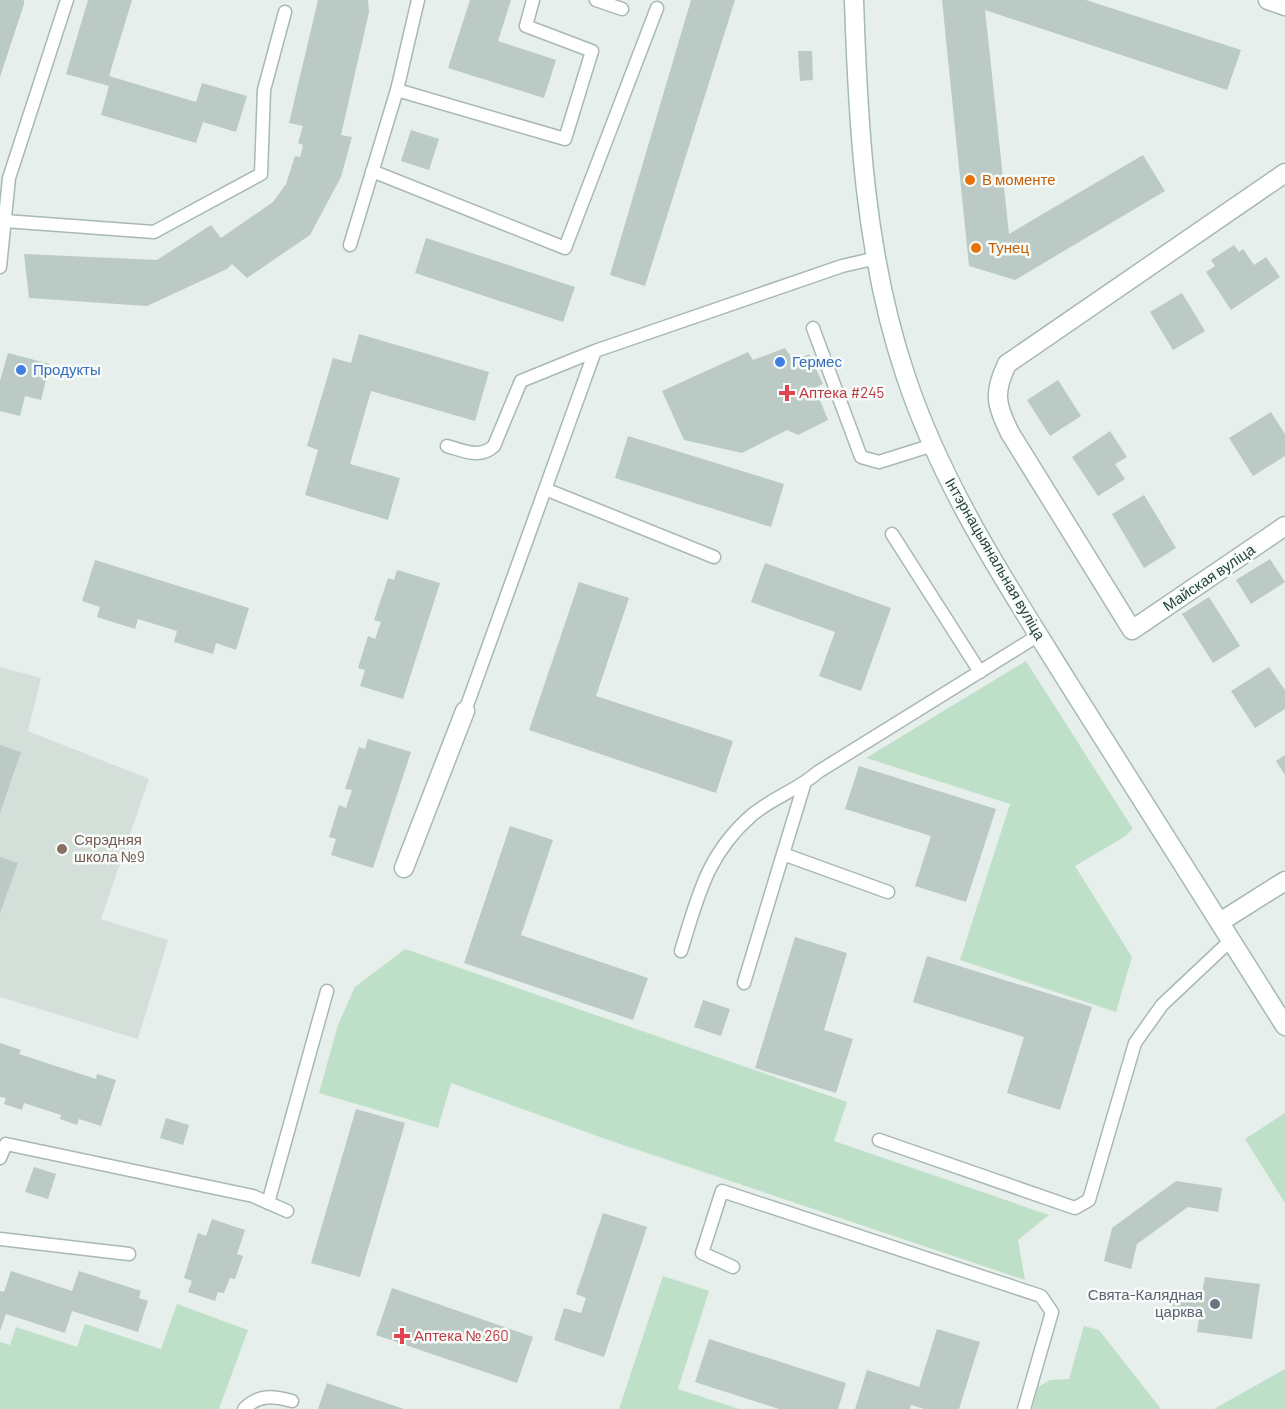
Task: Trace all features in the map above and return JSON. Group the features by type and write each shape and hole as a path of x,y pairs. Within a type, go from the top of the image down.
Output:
{"main road":[{"name":"Інтэрнацыянальная вуліца","path":"854,0 861,156 877,258 906,377 933,446 953,492 1039,635 1285,1026"},
{"path":"1268,0 1285,6"},
{"name":"Майская вуліца","path":"1285,173 1007,364 998,383 998,408 1010,433 1132,630 1285,526"},
{"path":"404,868 465,711"},
{"path":"1220,922 1285,881"}],"lane":[{"path":"0,267 9,178 67,0"},
{"path":"350,245 397,90 418,0"},
{"path":"397,90 566,139 592,51 525,26 533,0"},
{"path":"596,0 622,9"},
{"path":"372,171 565,248 657,8"},
{"path":"4,221 154,232 261,174 264,90 285,12"},
{"path":"447,446 476,454 488,452 494,446 521,381 595,351 842,266 877,258"},
{"path":"813,328 861,457 879,462 933,446"},
{"path":"465,711 595,351"},
{"path":"545,489 714,556"},
{"path":"892,534 980,672"},
{"path":"681,951 706,873 724,845 753,813 804,785 818,772 1039,635"},
{"path":"744,983 804,785"},
{"path":"783,854 888,892"},
{"path":"879,1140 1075,1208 1089,1200 1135,1043 1162,1005 1231,940"},
{"path":"268,1203 327,991"},
{"path":"0,1158 6,1144 253,1196 287,1211"},
{"path":"733,1267 702,1253 722,1191 1041,1296 1052,1312 1024,1409"},
{"path":"0,1239 129,1254"},
{"path":"244,1409 253,1400 272,1396 292,1401"}],"shaded area":[{"name":"Сярэдняя школа №9","path":"0,667 41,678 28,731 149,779 101,919 168,940 138,1039 0,997"}],"green space":[{"path":"1026,661 1133,829 1124,837 1075,866 1132,957 1116,1012 960,960 1010,804 866,758"},
{"path":"405,949 847,1102 834,1141 1049,1215 1018,1240 1025,1280 611,1141 451,1083 438,1128 319,1093 338,1025 355,987"},
{"path":"1285,1113 1285,1203 1245,1139"},
{"path":"663,1276 709,1291 678,1389 739,1409 619,1409"},
{"path":"177,1304 248,1330 219,1409 0,1409 0,1342 10,1345 16,1327 77,1347 85,1324 161,1349"},
{"path":"1084,1326 1099,1330 1161,1409 1032,1409 1038,1387 1050,1380 1069,1379"},
{"path":"1285,1369 1285,1409 1214,1409"}],"building":[{"path":"0,0 24,0 24,4 0,77"},
{"path":"88,0 132,0 109,76 196,102 202,83 247,96 236,132 203,122 196,143 101,115 109,86 66,74"},
{"path":"318,0 368,0 369,12 341,135 352,137 341,177 310,235 247,278 232,264 227,269 147,306 29,298 24,254 157,260 211,225 221,238 273,202 286,184 295,156 300,157 303,145 298,143 303,126 289,123"},
{"path":"470,0 511,0 498,41 556,60 544,98 448,68"},
{"path":"691,0 735,0 645,286 610,275"},
{"path":"942,0 1086,0 1241,50 1227,90 985,10 1009,234 1143,155 1165,191 1015,280 969,266"},
{"path":"798,51 812,51 813,80 800,81"},
{"path":"411,130 439,139 429,170 401,161"},
{"path":"426,238 575,287 563,322 415,273"},
{"path":"1234,245 1239,252 1243,249 1254,265 1266,257 1280,277 1231,310 1206,272 1215,266 1211,260"},
{"path":"1182,293 1205,331 1173,350 1150,312"},
{"path":"359,334 489,372 475,421 371,391 350,464 400,478 388,520 305,495 318,450 307,446 333,358 351,363"},
{"path":"785,348 794,361 809,354 823,384 815,388 828,420 798,435 787,430 742,453 684,440 662,391 748,352 753,360"},
{"path":"8,353 50,364 41,400 25,396 20,416 0,411 0,381"},
{"path":"1058,380 1081,416 1050,436 1027,400"},
{"path":"1271,412 1285,434 1285,456 1253,476 1229,438"},
{"path":"1110,431 1127,457 1115,464 1125,479 1098,496 1072,457"},
{"path":"628,436 784,484 771,527 615,478"},
{"path":"1144,495 1176,548 1144,568 1112,514"},
{"path":"1270,559 1285,582 1251,604 1236,580"},
{"path":"95,560 249,608 236,650 216,643 213,654 174,642 177,631 138,619 135,629 97,617 100,607 82,601"},
{"path":"765,563 891,608 861,691 819,676 835,632 751,602"},
{"path":"397,570 440,583 403,699 360,686 365,670 358,668 368,636 375,639 381,622 374,620 388,578 394,580"},
{"path":"579,582 629,598 596,696 733,741 716,793 529,730"},
{"path":"1209,597 1240,646 1213,663 1182,614"},
{"path":"1269,667 1285,690 1285,709 1255,728 1231,691"},
{"path":"368,739 411,752 373,868 331,855 336,839 329,837 339,805 346,808 352,790 345,789 359,747 365,749"},
{"path":"0,745 21,752 0,813"},
{"path":"1285,755 1285,775 1276,761"},
{"path":"859,766 996,809 966,902 915,886 931,836 845,809"},
{"path":"510,826 553,840 521,935 648,978 633,1020 464,963"},
{"path":"0,857 18,863 0,913"},
{"path":"795,937 847,953 824,1030 853,1039 836,1093 755,1068"},
{"path":"927,956 1092,1007 1060,1110 1007,1093 1024,1037 913,1002"},
{"path":"703,1000 730,1009 721,1036 694,1027"},
{"path":"0,1043 21,1050 19,1054 96,1079 97,1074 116,1080 101,1126 79,1119 77,1125 60,1119 61,1115 24,1103 22,1110 4,1104 6,1098 0,1097"},
{"path":"356,1109 405,1123 360,1277 311,1263"},
{"path":"166,1118 189,1125 183,1145 160,1138"},
{"path":"34,1167 56,1174 48,1199 25,1192"},
{"path":"1176,1181 1222,1188 1218,1212 1188,1207 1137,1244 1131,1269 1104,1261 1112,1228"},
{"path":"603,1213 647,1227 604,1357 554,1340 564,1308 581,1313 586,1298 576,1294"},
{"path":"212,1219 245,1230 237,1254 243,1256 235,1279 230,1278 224,1293 218,1292 215,1301 188,1292 192,1281 184,1278 198,1233 206,1236"},
{"path":"11,1271 72,1291 79,1271 141,1291 139,1298 148,1301 138,1332 72,1311 65,1333 6,1314 0,1331 0,1291 4,1292"},
{"name":"Свята-Калядная царква","path":"1205,1277 1260,1284 1252,1339 1197,1332 1200,1313 1171,1309 1174,1290 1202,1293"},
{"path":"392,1288 533,1337 517,1383 376,1335"},
{"path":"937,1329 980,1342 959,1409 924,1409 911,1405 910,1409 855,1409 867,1370 919,1387"},
{"path":"709,1339 846,1383 838,1409 779,1409 695,1382"},
{"path":"327,1383 404,1409 318,1409"}],"place":[{"name":"В моменте","path":"970,180"},
{"name":"Тунец","path":"976,248"},
{"name":"Гермес","path":"780,362"},
{"name":"Продукты","path":"21,370"},
{"name":"Аптека #245","path":"787,393"},
{"name":"Сярэдняя школа №9","path":"62,849"},
{"name":"Свята-Калядная царква","path":"1215,1304"},
{"name":"Аптека № 260","path":"402,1336"}]}
